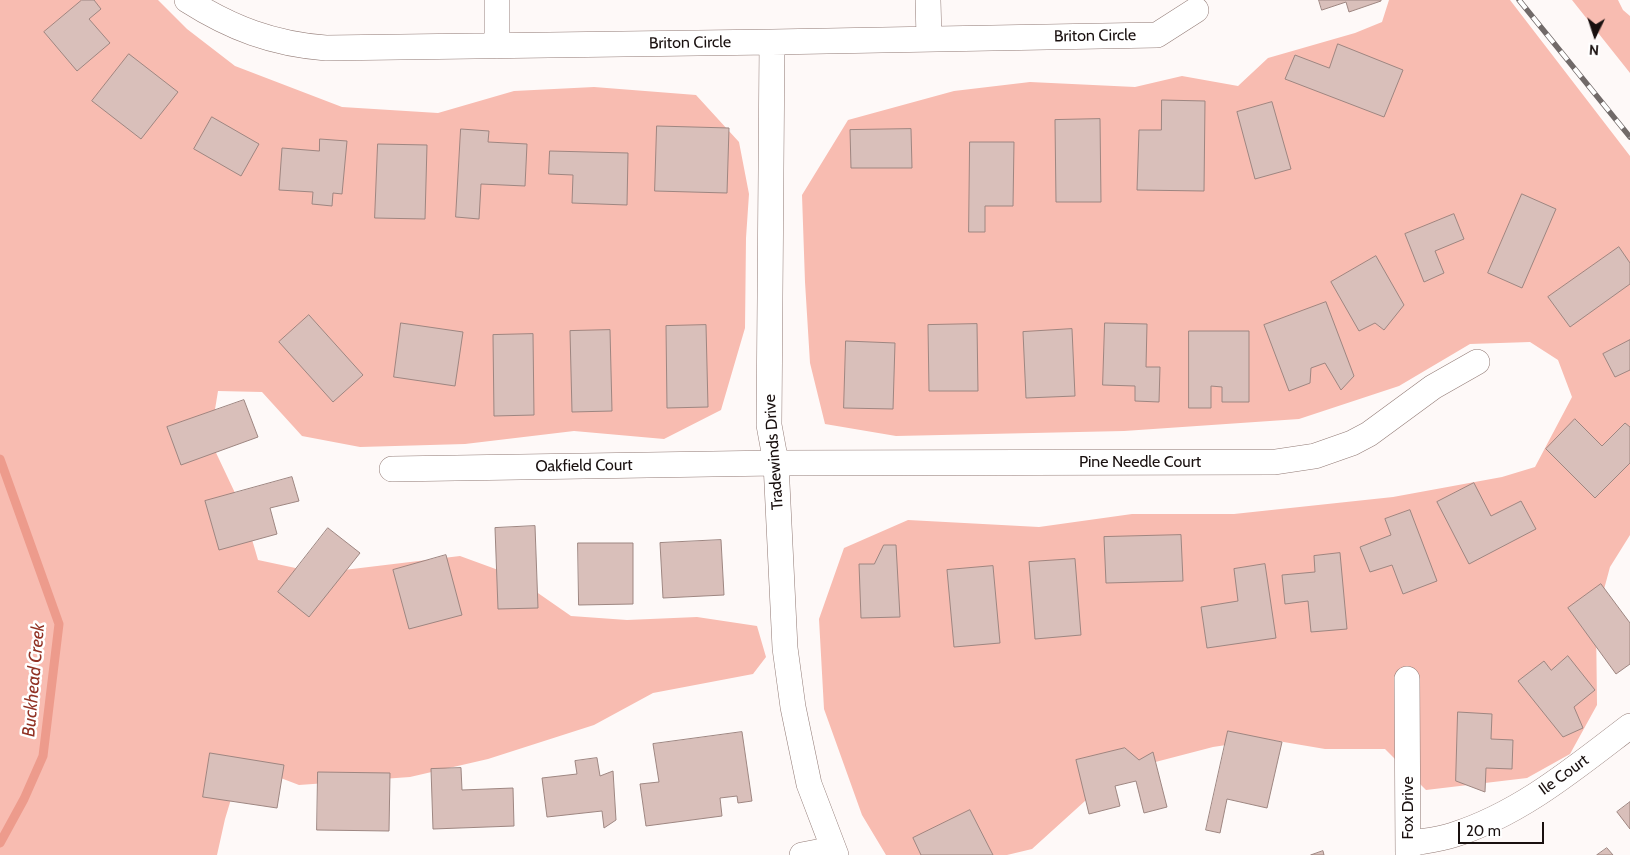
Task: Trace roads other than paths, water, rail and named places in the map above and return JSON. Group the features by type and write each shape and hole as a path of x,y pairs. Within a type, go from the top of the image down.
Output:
{"street":[{"name":"Briton Circle","path":"187,0 212,16 268,39 326,48 1157,35 1196,10"},
{"path":"496,46 497,0"},
{"path":"928,0 929,38"},
{"name":"Tradewinds Drive","path":"772,42 769,425 776,463 785,648 793,707 810,784 834,852"},
{"name":"Pine Needle Court","path":"776,463 1275,462 1315,456 1352,443 1369,434 1434,387 1476,362"},
{"name":"Oakfield Court","path":"392,469 776,463"},
{"name":"Fox Drive","path":"1407,679 1408,850"},
{"name":"Ile Court","path":"1408,850 1488,822 1523,804 1556,782 1630,726"},
{"path":"802,855 834,852"}],"waterway":[{"name":"Buckhead Creek","path":"0,459 59,624 43,756 24,799 0,843"}],"railway":[{"path":"1519,0 1630,137"}]}
